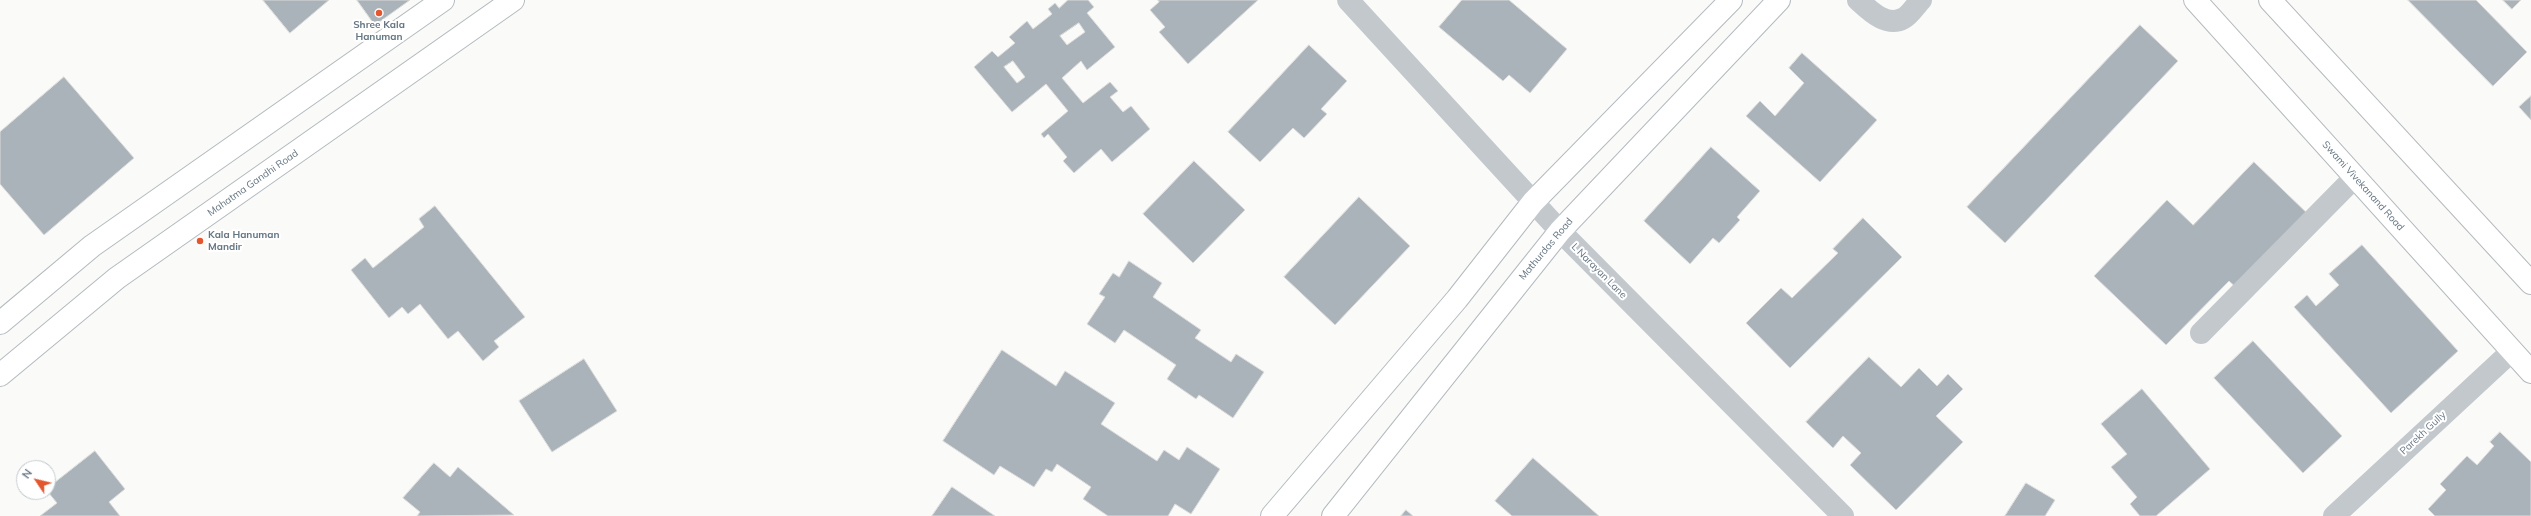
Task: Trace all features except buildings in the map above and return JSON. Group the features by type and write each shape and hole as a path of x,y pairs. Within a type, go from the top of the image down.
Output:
{"main road":[{"path":"0,323 92,246 443,0"},
{"name":"Mahatma Gandhi Road","path":"0,375 117,278 513,0"},
{"path":"1272,516 1457,299 1533,202 1731,0"},
{"name":"Mathurdas Road","path":"1333,516 1560,231 1780,0"},
{"name":"Swami Vivekanand Road","path":"2195,0 2531,372"},
{"path":"2270,0 2531,283"}],"street":[{"name":"L Narayan Lane","path":"1348,0 1560,231 1843,516"},
{"path":"1858,0 1881,18 1893,22 1905,18 1921,0"},
{"path":"2201,334 2355,178"},
{"name":"Parekh Gully","path":"2334,516 2512,351"}],"place":[{"name":"Shree Kala Hanuman","path":"379,13"},
{"name":"Kala Hanuman Mandir","path":"200,241"}]}
